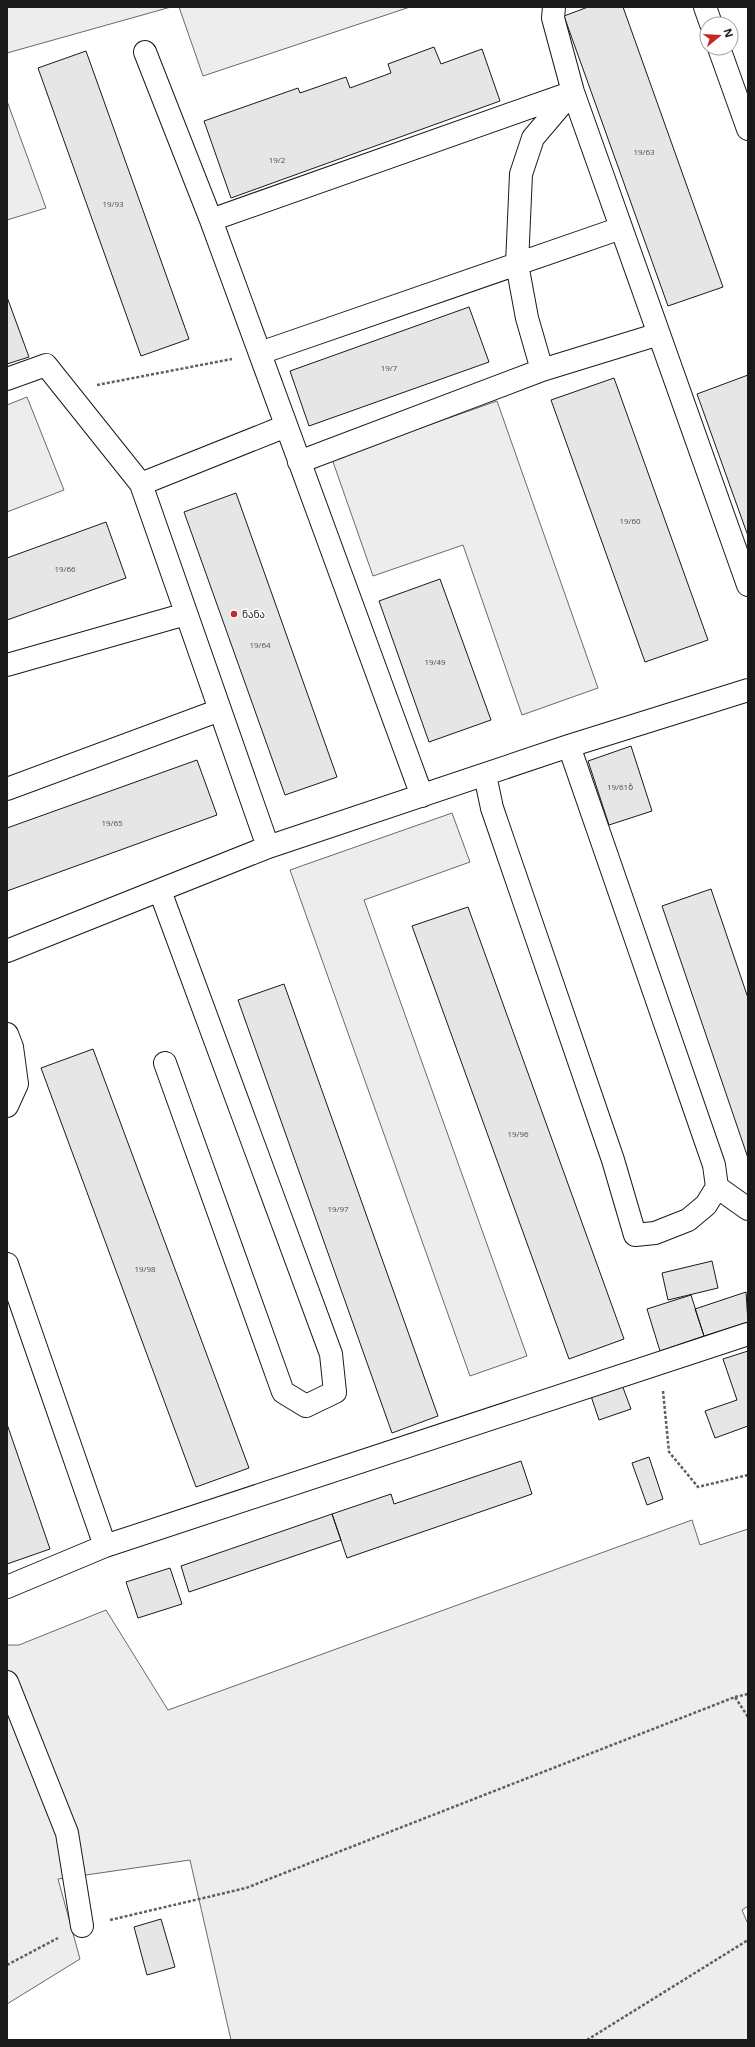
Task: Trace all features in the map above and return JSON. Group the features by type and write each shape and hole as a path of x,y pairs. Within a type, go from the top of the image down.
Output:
{"street":[{"path":"554,7 553,18 573,92 748,585"},
{"path":"145,52 211,220 422,796"},
{"path":"723,56 748,129"},
{"path":"211,220 573,92"},
{"path":"542,370 527,318 517,264 521,174 533,138 573,92"},
{"path":"260,353 622,228"},
{"path":"300,462 542,370 659,334"},
{"path":"7,379 46,365 141,484 268,848"},
{"path":"141,484 286,426"},
{"path":"7,665 186,614"},
{"path":"7,951 268,848 569,746 748,690"},
{"path":"7,789 220,710"},
{"path":"485,775 492,808 613,1160 635,1235 655,1233 688,1220 706,1205 717,1187 711,1157 569,746"},
{"path":"160,891 331,1354 335,1392 306,1406 284,1392 165,1063"},
{"path":"7,1034 12,1047 17,1084 7,1106"},
{"path":"717,1187 748,1209"},
{"path":"7,1264 105,1546"},
{"path":"7,1586 105,1546 748,1334"},
{"path":"7,1682 67,1833 82,1926"}],"path":[{"path":"67,391 260,353"},
{"path":"676,1358 662,1384 669,1452 698,1488 748,1475"},
{"path":"7,1965 82,1926 246,1888 735,1696 748,1694"},
{"path":"735,1696 748,1717"},
{"path":"587,2040 748,1940"}],"shaded area":[{"path":"7,7 171,7 7,53"},
{"path":"179,7 410,7 203,76"},
{"path":"7,101 46,208 7,220"},
{"path":"27,397 64,490 7,512 7,405"},
{"path":"497,401 598,688 522,715 463,545 373,576 332,459"},
{"path":"452,813 470,862 364,900 527,1356 470,1376 290,870"},
{"path":"692,1520 700,1545 748,1529 748,1906 742,1910 748,1924 748,2040 231,2040 190,1860 58,1879 80,1959 7,2004 7,1645 19,1645 106,1610 168,1710"}],"building":[{"path":"588,7 623,7 723,287 668,306 564,16"},
{"path":"434,47 441,64 482,49 500,101 231,198 204,121 298,88 300,93 346,77 350,88 391,73 388,64"},
{"path":"86,51 189,339 141,356 38,68"},
{"path":"7,297 29,357 7,364"},
{"path":"469,307 489,362 309,426 290,371"},
{"path":"748,375 748,536 697,394"},
{"path":"614,378 708,640 645,662 551,400"},
{"path":"236,493 337,777 285,795 184,512"},
{"path":"106,522 126,578 7,620 7,558"},
{"path":"440,579 491,720 429,742 379,601"},
{"path":"631,746 652,811 609,825 588,761"},
{"path":"197,760 217,815 7,891 7,828"},
{"path":"711,889 748,998 748,1158 662,906"},
{"path":"468,907 624,1339 569,1359 412,926"},
{"path":"284,984 438,1416 392,1433 238,1000"},
{"path":"93,1049 249,1468 196,1487 41,1068"},
{"path":"712,1261 718,1288 668,1300 662,1273"},
{"path":"746,1292 748,1322 704,1336 695,1309"},
{"path":"691,1295 704,1336 660,1351 647,1309"},
{"path":"748,1351 748,1426 715,1438 705,1411 737,1400 723,1359"},
{"path":"622,1385 631,1409 599,1420 591,1396"},
{"path":"7,1424 50,1549 7,1564"},
{"path":"649,1457 663,1499 647,1505 632,1463"},
{"path":"521,1461 532,1494 347,1558 332,1514 391,1494 394,1504"},
{"path":"332,1514 341,1540 189,1592 181,1566"},
{"path":"170,1568 182,1604 138,1618 126,1582"},
{"path":"161,1919 175,1967 147,1975 134,1927"}],"place":[{"name":"ნანა","path":"234,614"}]}
